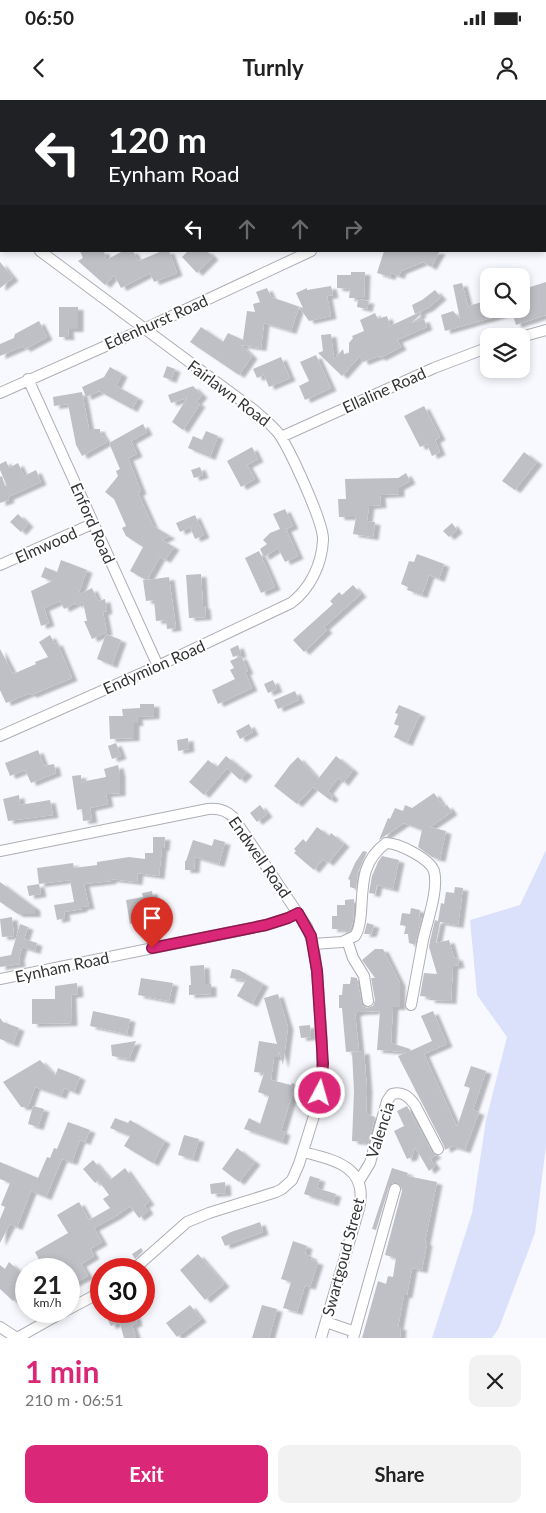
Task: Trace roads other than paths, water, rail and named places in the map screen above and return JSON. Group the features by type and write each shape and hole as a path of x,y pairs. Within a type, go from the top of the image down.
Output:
{"street":[{"name":"Fairlawn Road","path":"41,252 265,419 281,437 322,530 323,539 320,559 312,579 304,592"},
{"name":"Edenhurst Road","path":"0,392 144,329 309,252"},
{"path":"530,334 546,330"},
{"name":"Ellaline Road","path":"281,437 434,368 480,350"},
{"name":"Enford Road","path":"28,380 158,666"},
{"name":"Elmwood","path":"0,566 92,524"},
{"name":"Endymion Road","path":"0,736 158,666 282,608 304,592"},
{"name":"Endwell Road","path":"0,851 208,809 220,809 230,813 233,817 307,927 313,944 317,971 323,1064 322,1083 303,1152 292,1180 282,1189 187,1222 146,1258"},
{"path":"313,944 347,940 355,936 359,929 365,871 377,850 386,843 398,844 432,866 435,877 433,896 410,1005"},
{"name":"Eynham Road","path":"0,979 266,925 298,913"},
{"path":"347,940 364,976 368,1001"},
{"name":"Valencia","path":"358,1181 370,1163 387,1101 392,1094 400,1093 410,1098 438,1149"},
{"name":"Swartgoud Street","path":"303,1152 330,1158 343,1164 358,1181 361,1190 361,1202 321,1338"},
{"path":"326,1322 354,1335 395,1189"},
{"path":"0,1326 17,1338 44,1323"}]}
